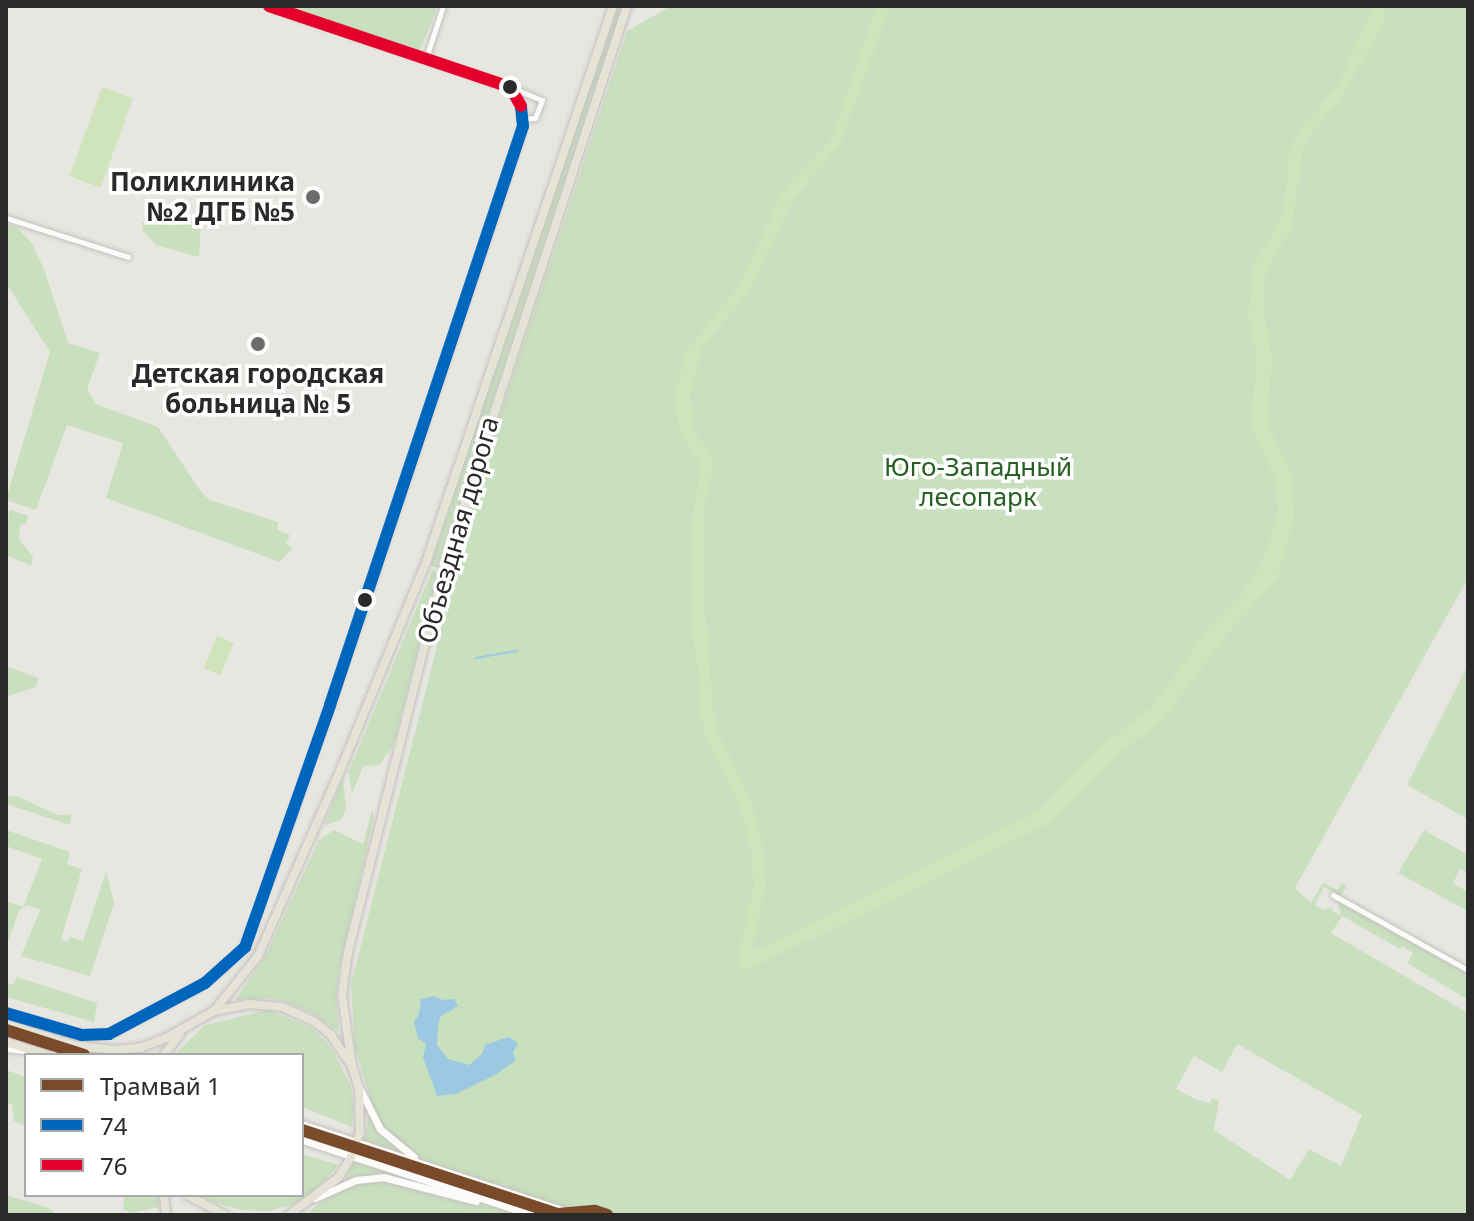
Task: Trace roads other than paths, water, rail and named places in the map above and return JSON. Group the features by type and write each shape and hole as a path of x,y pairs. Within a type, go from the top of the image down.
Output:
{"main road":[{"name":"Объездная дорога","path":"214,1011 258,956 343,764 427,560 613,6"},
{"name":"Объездная дорога","path":"352,1066 342,995 348,952 445,564 627,6"},
{"path":"71,1045 134,1050 186,1028 214,1011 249,1004 293,1011 331,1035 352,1066 374,1120 392,1142 434,1167"},
{"path":"6,1024 97,1053"},
{"path":"166,1053 186,1028"},
{"path":"6,1042 41,1053"},
{"path":"310,1201 339,1177 351,1157 357,1142 362,1110 359,1087"},
{"path":"304,1125 577,1215"},
{"path":"304,1141 533,1215"},
{"path":"289,1215 346,1184 383,1177 519,1211"},
{"path":"191,1197 225,1215"},
{"path":"276,1215 298,1208"}],"street":[{"path":"269,6 542,100 535,118 523,119"},
{"path":"426,58 443,6"},
{"path":"6,1013 82,1035 111,1033 205,983 228,966 250,937 523,119 521,106 510,87"},
{"path":"6,218 128,257"},
{"path":"1333,895 1468,970"},
{"path":"6,1049 36,1053"}],"water":[{"path":"434,996 442,1000 454,999 458,1006 441,1016 438,1024 437,1045 448,1059 469,1065 482,1054 485,1045 508,1037 518,1043 513,1053 516,1060 497,1074 456,1094 437,1096 423,1057 426,1044 418,1038 414,1022 419,1014 421,999"}],"waterway":[{"path":"476,658 516,651"}],"tram line":[{"name":"1","path":"6,1030 78,1053"},
{"name":"1","path":"304,1131 558,1214 595,1211 607,1215"}],"place":[{"name":"Поликлиника №2 ДГБ №5","path":"313,197"},
{"name":"Детская городская больница № 5","path":"258,344"}],"park label":[{"name":"Юго-Западный лесопарк","path":"978,482"}]}
